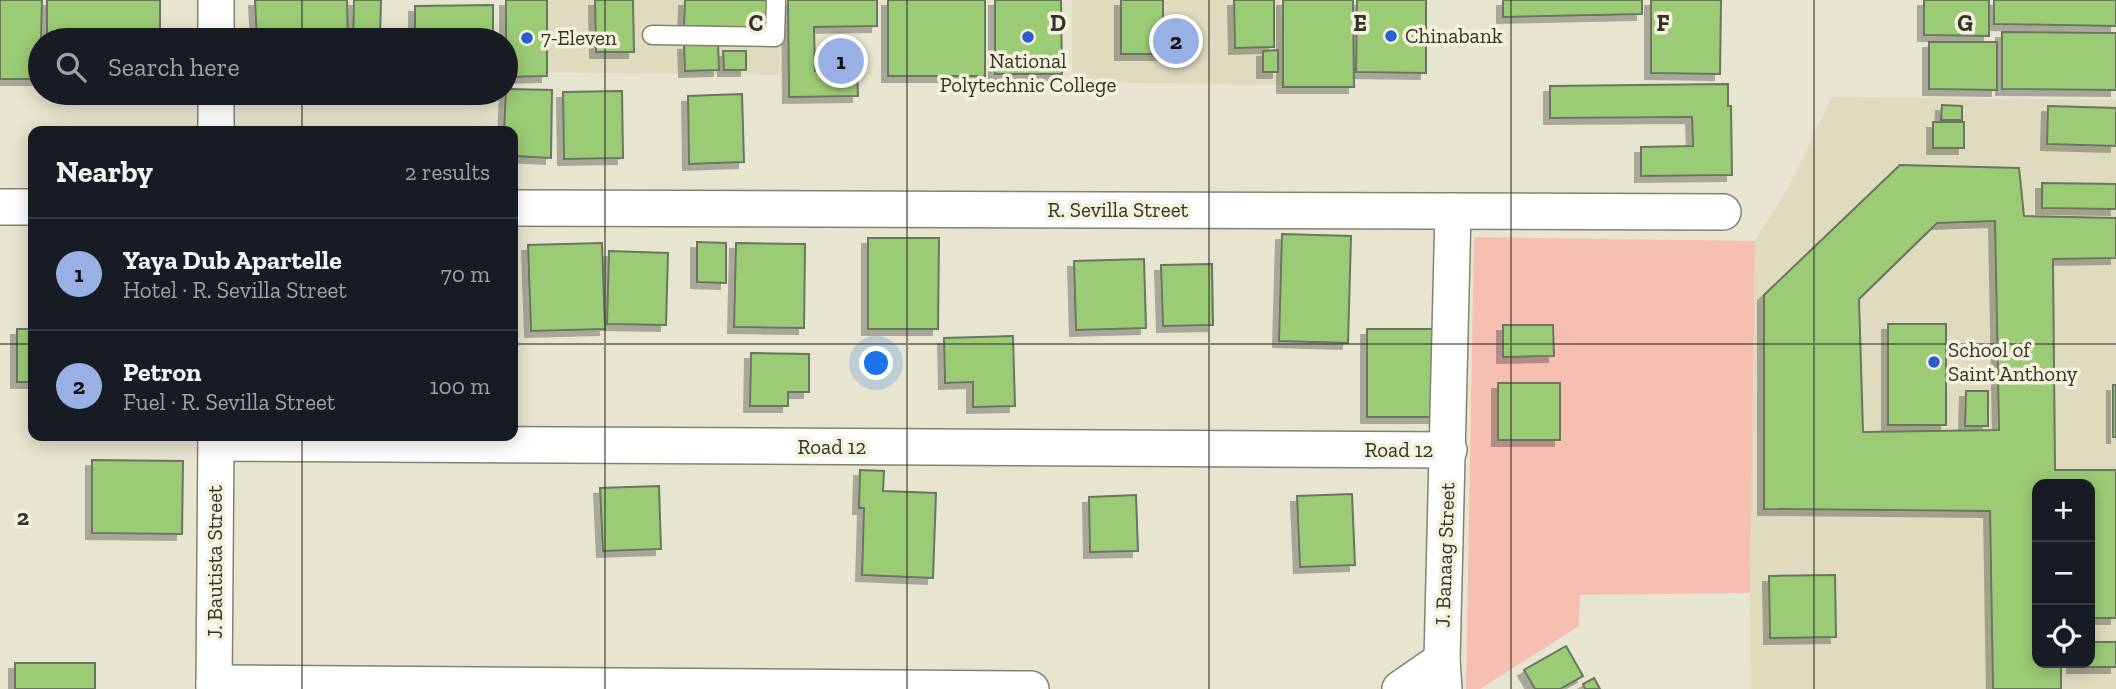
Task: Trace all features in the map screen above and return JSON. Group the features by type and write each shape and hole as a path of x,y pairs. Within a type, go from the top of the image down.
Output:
{"street":[{"path":"216,0 216,28"},
{"path":"216,105 216,126"},
{"path":"0,206 28,207"},
{"name":"R. Sevilla Street","path":"518,208 1723,212"},
{"name":"J. Banaag Street","path":"1443,674 1453,211"},
{"name":"J. Bautista Street","path":"214,686 216,441"},
{"name":"Road 12","path":"339,441 1448,450"},
{"path":"1400,689 1443,674"},
{"path":"214,686 1031,689"}],"lane":[{"path":"652,35 775,37 776,0"}],"shaded area":[{"path":"510,0 782,0 779,75 518,72 518,28 510,28"},
{"path":"1072,0 1280,0 1282,85 1072,82"},
{"name":"School of Saint Anthony","path":"1832,97 2116,100 2116,689 1751,689 1755,241 1792,181"},
{"path":"1474,237 1755,241 1750,593 1580,595 1579,626 1480,689 1466,689"}],"building":[{"path":"0,0 42,0 41,28 28,28 28,79 0,79"},
{"path":"47,0 160,0 160,28 47,28"},
{"path":"255,0 347,0 348,28 256,28"},
{"path":"354,0 381,0 380,28 353,28"},
{"name":"7-Eleven","path":"506,0 547,0 547,76 518,77 518,28 506,28"},
{"path":"595,0 633,0 634,52 596,52"},
{"path":"685,0 771,0 770,29 684,26"},
{"path":"788,0 877,0 877,26 814,27 815,71 857,70 858,96 789,97"},
{"path":"888,0 985,0 985,76 888,76"},
{"name":"National Polytechnic College","path":"995,0 1061,0 1062,74 995,74"},
{"path":"1121,0 1163,0 1163,54 1121,54"},
{"path":"1234,0 1274,0 1274,47 1235,48"},
{"path":"1283,0 1353,0 1354,87 1283,87"},
{"name":"Chinabank","path":"1357,0 1426,0 1426,73 1356,72"},
{"path":"1503,0 1642,0 1642,14 1503,17"},
{"path":"1651,0 1721,0 1720,74 1651,73"},
{"path":"1924,0 1989,0 1989,36 1924,35"},
{"path":"1994,0 2116,0 2116,26 1994,24"},
{"path":"493,5 493,28 415,28 415,6"},
{"path":"2002,32 2116,33 2116,90 2002,89"},
{"path":"1929,42 1997,42 1997,90 1929,89"},
{"path":"718,43 719,70 685,71 684,44"},
{"path":"1278,50 1278,72 1263,72 1263,51"},
{"path":"723,51 746,51 746,70 724,70"},
{"path":"1728,84 1732,175 1641,176 1641,147 1693,146 1692,117 1550,118 1550,86"},
{"path":"518,89 552,90 551,158 518,156 518,126 504,126 505,105 518,105"},
{"path":"622,91 623,158 564,159 563,92"},
{"path":"742,94 744,162 689,164 688,96"},
{"path":"1942,105 1962,106 1962,120 1941,120"},
{"path":"2048,106 2116,108 2116,146 2047,144"},
{"path":"1933,122 1964,122 1964,148 1933,148"},
{"path":"1900,165 2019,168 2024,216 2116,218 2116,258 2053,259 2055,470 2116,470 2116,618 2095,618 2095,479 2032,479 2032,668 2061,668 2061,689 1993,689 1990,511 1764,509 1764,295","holes":["1995,221 1999,430 1863,432 1859,299 1937,223"]},
{"path":"2042,183 2116,184 2116,209 2042,208"},
{"path":"1282,234 1351,236 1348,343 1279,341"},
{"path":"868,238 939,238 938,329 868,329"},
{"path":"697,242 726,243 726,283 697,282"},
{"path":"602,243 605,329 531,331 528,245"},
{"path":"736,243 805,244 804,328 734,327"},
{"path":"609,251 668,253 666,325 607,324"},
{"path":"1144,259 1146,328 1076,330 1074,261"},
{"path":"1212,264 1213,325 1163,326 1161,265"},
{"path":"1888,324 1946,324 1946,425 1888,425"},
{"path":"1503,325 1553,325 1554,356 1503,357"},
{"path":"17,329 28,329 28,382 17,382"},
{"path":"1367,329 1441,329 1440,417 1367,417"},
{"path":"1013,336 1015,406 973,407 973,382 945,383 944,338"},
{"path":"751,353 809,354 809,392 788,392 788,406 750,406"},
{"path":"1498,383 1560,383 1560,440 1498,440"},
{"path":"2113,385 2116,385 2116,437 2113,437"},
{"path":"1966,391 1988,391 1988,426 1965,426"},
{"path":"92,460 183,461 182,534 92,533"},
{"path":"860,470 884,471 883,491 936,493 933,578 862,575 864,508 859,508"},
{"path":"659,486 661,549 603,551 600,488"},
{"path":"1352,494 1355,565 1300,567 1297,496"},
{"path":"1136,495 1138,551 1090,552 1089,497"},
{"path":"1835,575 1836,637 1770,638 1769,576"},
{"path":"2095,642 2116,642 2116,667 2095,667"},
{"path":"1566,646 1583,676 1560,689 1535,689 1524,670"},
{"path":"15,663 95,663 95,689 15,689"},
{"path":"1594,678 1600,689 1585,689 1583,684"}],"place":[{"name":"Chinabank","path":"1391,36"},
{"name":"National Polytechnic College","path":"1028,37"},
{"name":"7-Eleven","path":"527,38"},
{"name":"Petron","path":"1176,41"},
{"name":"Yaya Dub Apartelle","path":"841,61"},
{"name":"School of Saint Anthony","path":"1934,362"}]}
